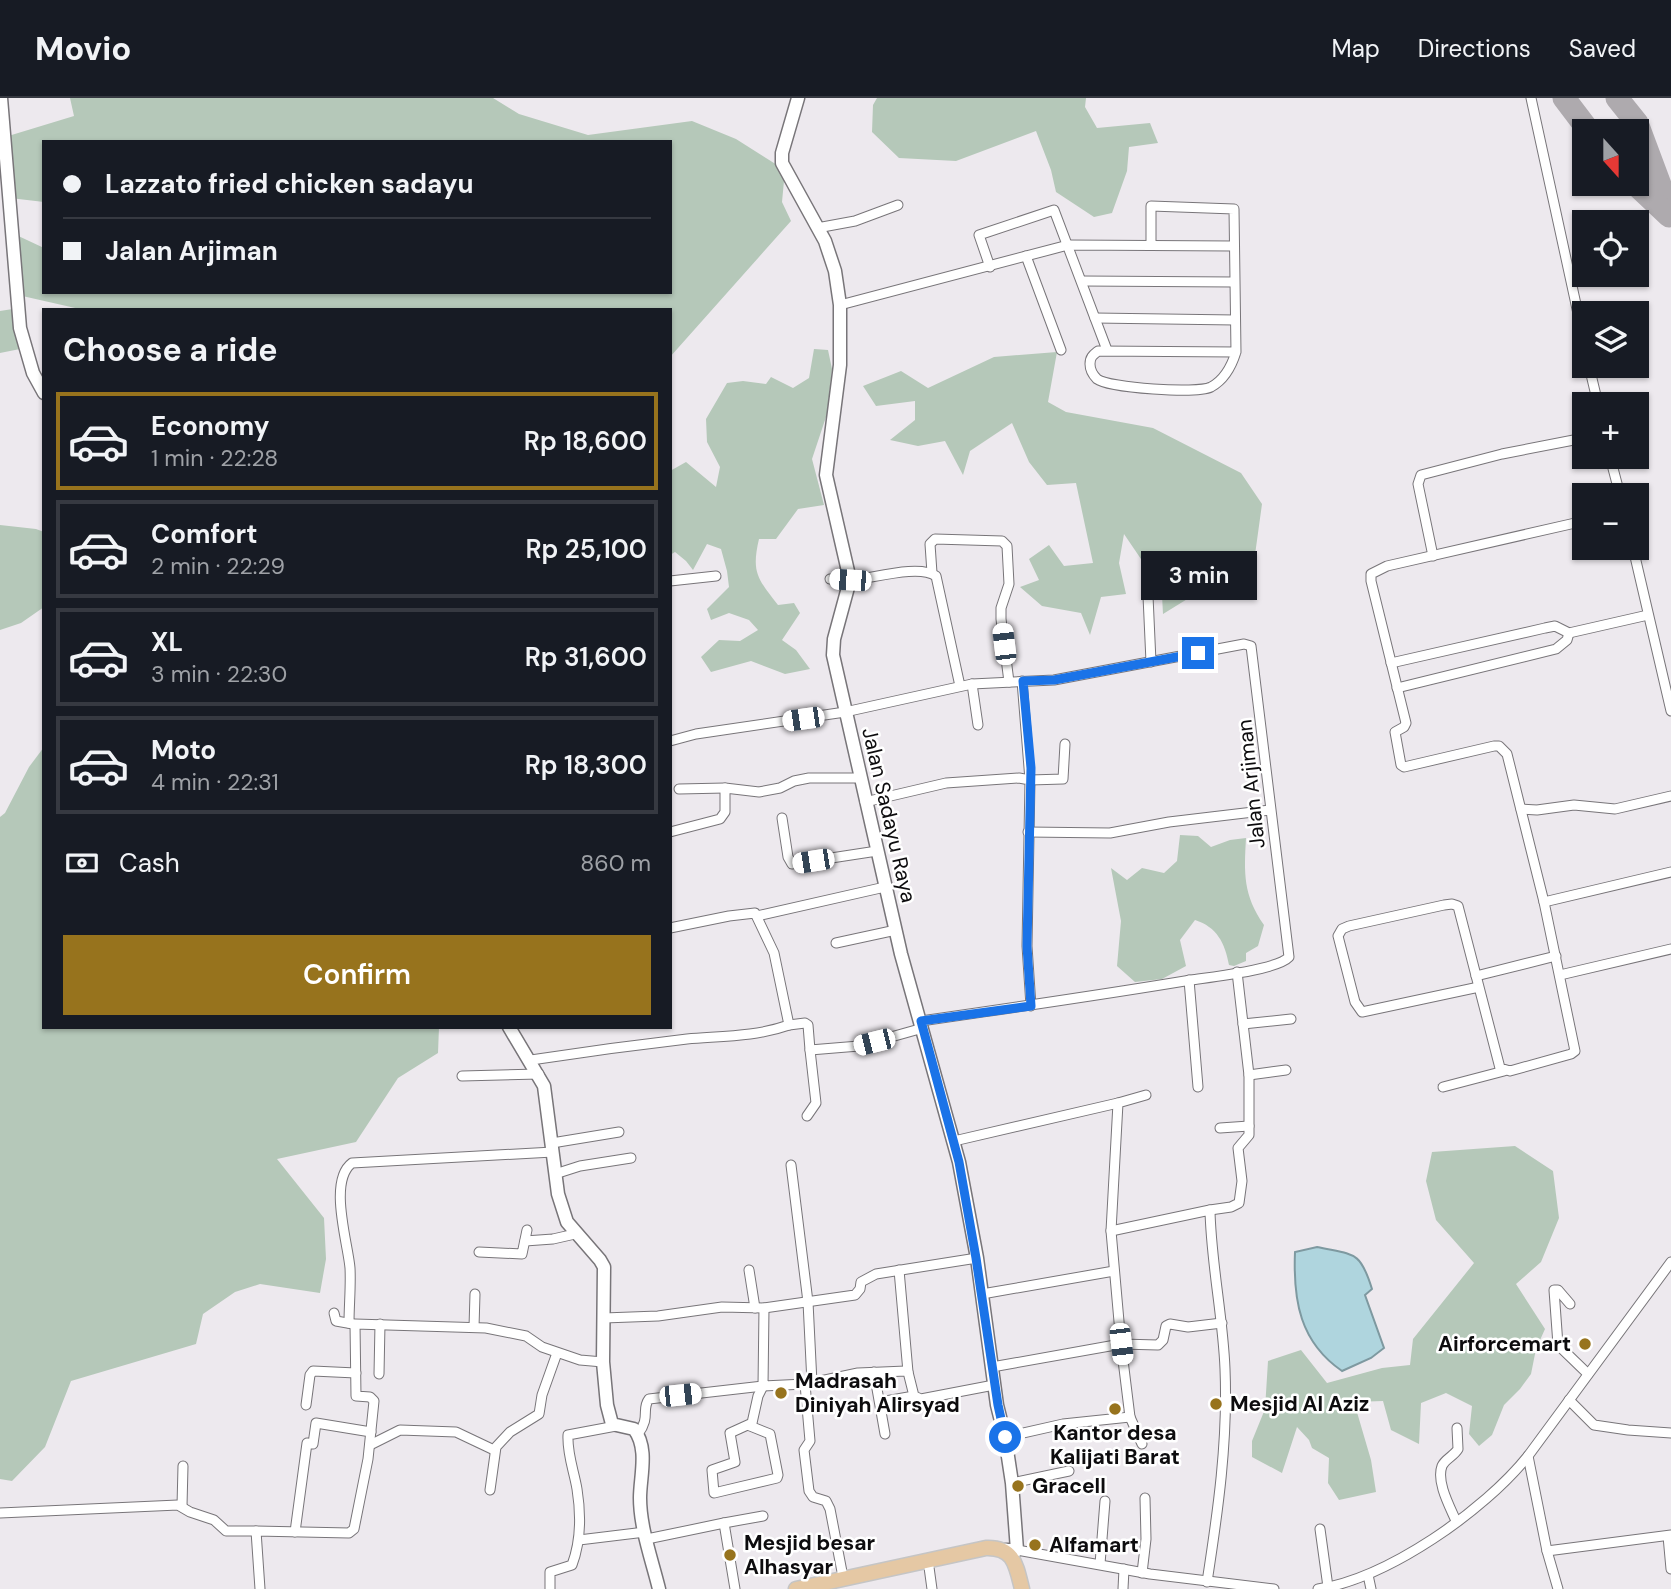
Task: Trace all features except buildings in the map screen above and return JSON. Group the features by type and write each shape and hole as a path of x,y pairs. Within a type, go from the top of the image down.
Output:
{"main road":[{"path":"796,1589 986,1548 1011,1550 1022,1589"}],"street":[{"path":"1,98 6,234 20,328 33,373 42,389"},
{"name":"Jalan Sadayu Raya","path":"798,98 782,153 782,163 817,228 835,271 840,305 838,392 826,475 850,580 832,648 859,778 896,930 954,1141 976,1258 1012,1483 1011,1550"},
{"path":"1531,98 1575,301"},
{"path":"817,228 856,221 898,205"},
{"path":"1151,245 1151,206 1234,209 1236,352 1232,363 1222,379 1210,387 1196,390 1111,384 1097,379 1091,371 1091,358 1098,351 1236,352"},
{"path":"990,267 979,234 1055,210 1107,351"},
{"path":"840,305 1068,245 1233,246"},
{"path":"1026,256 1061,350"},
{"path":"1082,281 1234,282"},
{"path":"1096,318 1235,320"},
{"path":"1433,556 1418,484 1420,475 1502,454 1572,440"},
{"path":"1443,1087 1576,1051 1544,902 1507,754 1499,746 1402,766 1395,732 1406,727 1406,723 1370,581 1371,574 1387,566 1572,525"},
{"path":"960,686 938,580 932,573 930,544 935,539 1002,541 1007,546 1009,583 1001,608 1001,619 1009,682"},
{"path":"1636,560 1671,711"},
{"path":"830,579 850,580 906,572 932,573"},
{"path":"672,582 716,576"},
{"path":"1148,596 1151,662"},
{"path":"1397,688 1556,649 1570,633 1648,615"},
{"path":"1391,663 1545,628 1560,627 1570,633"},
{"name":"Jalan Arjiman","path":"672,740 696,734 845,712 972,684 1054,680 1244,644 1251,646 1289,957 1281,963 1237,972 922,1025 859,1046 810,1050"},
{"path":"1023,681 1030,780 1027,946 1031,1006"},
{"path":"972,684 978,725"},
{"path":"865,802 946,783 1019,778 1063,779 1065,744"},
{"path":"679,789 725,788 759,792 808,778 859,778"},
{"path":"672,831 720,819 725,812 725,788"},
{"path":"1521,809 1537,810 1574,805 1615,809 1671,796"},
{"path":"1028,832 1110,833 1169,822 1270,810"},
{"path":"782,818 788,857 792,864 877,851"},
{"path":"1544,902 1671,872"},
{"path":"757,916 886,887"},
{"path":"1479,987 1362,1012 1355,1002 1338,936 1342,929 1349,926 1452,904 1458,906 1460,912 1500,1068 1504,1071"},
{"path":"672,929 740,914 753,913 757,916 774,953 789,1025"},
{"path":"836,943 896,930"},
{"path":"1560,975 1671,949"},
{"path":"1476,976 1556,956"},
{"path":"1111,1231 1231,1208 1239,1203 1242,1181 1238,1148 1248,1138 1249,1075 1237,972"},
{"path":"1189,980 1198,1087"},
{"path":"1243,1024 1291,1019"},
{"path":"531,1060 707,1037 743,1037 805,1023 808,1025 816,1103 807,1116"},
{"path":"510,1029 539,1074 546,1092 561,1208 575,1234 603,1263 604,1362 608,1415 616,1426"},
{"path":"1249,1075 1286,1070"},
{"path":"462,1076 539,1074"},
{"path":"954,1141 1146,1095"},
{"path":"1118,1102 1111,1231 1130,1417 1142,1444"},
{"path":"1220,1128 1249,1126"},
{"path":"0,1513 172,1504 214,1520 226,1531 329,1534 353,1531 370,1445 374,1401 370,1397 356,1396 350,1268 340,1212 343,1178 347,1167 352,1163 552,1148 619,1132"},
{"path":"555,1174 580,1166 631,1158"},
{"path":"791,1165 808,1302 810,1441 804,1450 809,1491 813,1497 826,1502 830,1508 843,1577"},
{"path":"1207,1581 1219,1508 1225,1435 1222,1323 1210,1210"},
{"path":"478,1252 520,1255 523,1253 527,1230"},
{"path":"525,1241 553,1240 575,1234"},
{"path":"604,1318 658,1316 722,1307 759,1308 855,1296 865,1278 976,1258"},
{"path":"1320,1529 1323,1588 1368,1575 1400,1559 1456,1521 1502,1485 1528,1456 1671,1262"},
{"path":"749,1270 759,1308 763,1386 750,1426 730,1433 736,1461 712,1469 715,1493 777,1478 770,1434 750,1426"},
{"path":"899,1270 908,1372 914,1396"},
{"path":"982,1294 1114,1271"},
{"path":"1570,1304 1558,1290 1553,1292 1558,1345 1588,1374"},
{"path":"474,1326 475,1294"},
{"path":"334,1312 336,1321 352,1324 474,1326 526,1336 557,1353 580,1360 604,1362"},
{"path":"992,1367 1121,1344 1158,1345 1168,1324 1188,1327 1222,1323"},
{"path":"379,1374 380,1324"},
{"path":"490,1490 494,1450 510,1432 539,1414 542,1395 557,1353"},
{"path":"306,1405 310,1375 313,1371 356,1373"},
{"path":"874,1372 885,1434"},
{"path":"659,1589 640,1500 643,1477 638,1434 645,1424 646,1403 649,1399 808,1383 858,1373 908,1372"},
{"path":"880,1402 914,1396 920,1399 995,1385"},
{"path":"1569,1400 1594,1424 1600,1426 1671,1433"},
{"path":"1005,1437 1063,1424 1130,1417"},
{"path":"295,1532 307,1443 313,1444 316,1423 371,1432"},
{"path":"550,1589 550,1572 572,1565 579,1540 577,1490 569,1456 568,1435 616,1426 629,1428 638,1434"},
{"path":"1456,1521 1444,1488 1442,1470 1443,1464 1457,1452 1457,1429"},
{"path":"370,1445 400,1430 456,1432 494,1450"},
{"path":"1528,1456 1547,1551 1558,1589"},
{"path":"182,1506 183,1466"},
{"path":"1012,1483 1069,1471"},
{"path":"1142,1573 1146,1539 1145,1499"},
{"path":"1100,1564 1105,1501"},
{"path":"579,1540 646,1535 763,1516"},
{"path":"723,1523 735,1589"},
{"path":"256,1531 260,1589"},
{"path":"1547,1551 1669,1535 1671,1569"},
{"path":"1011,1550 1100,1564 1192,1584 1207,1581 1274,1589"},
{"path":"928,1560 932,1589"},
{"path":"1124,1569 1124,1589"},
{"path":"1368,1575 1371,1589"}],"green space":[{"path":"70,98 493,98 519,114 588,135 692,121 736,139 785,170 782,202 791,221 672,355 672,308 75,308 18,295 12,233 42,247 42,294 672,294 672,140 42,140 42,202 10,198 5,137 74,116"},
{"path":"877,98 1086,98 1085,107 1097,128 1150,123 1158,143 1129,147 1127,171 1112,213 1094,217 1056,192 1051,170 1036,131 956,161 899,158 872,132 873,105"},
{"path":"19,308 25,348 0,353 0,311"},
{"path":"814,349 828,350 832,369 827,414 812,459 824,505 798,509 776,539 759,539 756,568 761,582 778,605 794,603 800,613 782,640 796,650 810,669 785,674 751,661 711,672 701,657 719,640 740,641 758,630 749,620 729,613 711,620 707,609 729,587 721,549 707,544 693,570 675,552 672,554 672,470 686,462 716,487 720,467 707,442 706,419 727,383 743,381 766,384 771,377 793,388 809,378"},
{"path":"1057,352 1048,402 1066,412 1153,428 1241,473 1262,504 1254,562 1245,600 1228,600 1210,585 1163,614 1160,558 1143,562 1124,534 1119,563 1126,594 1101,597 1090,635 1081,613 1042,606 1020,587 1039,580 1029,559 1049,545 1064,566 1093,563 1076,483 1047,485 1029,462 1012,423 970,451 963,475 945,441 918,446 890,440 915,420 915,401 876,406 863,386 901,371 928,388 994,357"},
{"path":"0,525 42,531 42,608 21,623 0,630"},
{"path":"42,750 42,1029 439,1029 438,1053 398,1078 356,1142 277,1159 324,1218 326,1259 320,1293 260,1284 235,1292 203,1314 196,1344 71,1381 45,1447 12,1481 0,1479 0,817 5,813 29,767"},
{"path":"1180,835 1198,836 1211,847 1246,838 1246,883 1252,904 1264,925 1258,946 1246,953 1246,961 1234,966 1229,965 1219,937 1209,927 1195,920 1180,940 1186,966 1162,979 1135,982 1117,966 1121,921 1111,868 1127,880 1142,868 1164,873 1177,861"},
{"path":"1515,1146 1553,1171 1559,1218 1541,1262 1516,1284 1545,1329 1536,1349 1531,1374 1504,1405 1492,1435 1479,1446 1469,1434 1472,1406 1446,1393 1421,1403 1419,1444 1391,1430 1383,1401 1354,1402 1371,1460 1376,1492 1339,1500 1328,1483 1329,1458 1312,1448 1309,1440 1297,1427 1282,1473 1252,1457 1252,1441 1265,1409 1268,1361 1301,1350 1327,1383 1382,1368 1410,1365 1413,1339 1474,1263 1436,1220 1426,1181 1432,1152"}],"water":[{"path":"1317,1247 1354,1256 1364,1267 1372,1289 1365,1295 1384,1348 1371,1358 1342,1371 1328,1360 1308,1334 1298,1304 1295,1252"}],"taxiway":[{"path":"1564,98 1580,119"},
{"path":"1617,98 1637,123 1671,214"},
{"path":"1648,196 1669,216"}],"place":[{"name":"Airforcemart","path":"1585,1344"},
{"name":"Madrasah Diniyah Alirsyad","path":"781,1393"},
{"name":"Mesjid Al Aziz","path":"1216,1404"},
{"name":"Kantor desa Kalijati Barat","path":"1115,1409"},
{"name":"Gracell","path":"1018,1486"},
{"name":"Alfamart","path":"1035,1545"},
{"name":"Mesjid besar Alhasyar","path":"730,1555"}],"route":[{"path":"1005,1437 959,1162 921,1021 1031,1006 1027,946 1031,768 1023,681 1054,680 1198,653"}]}
